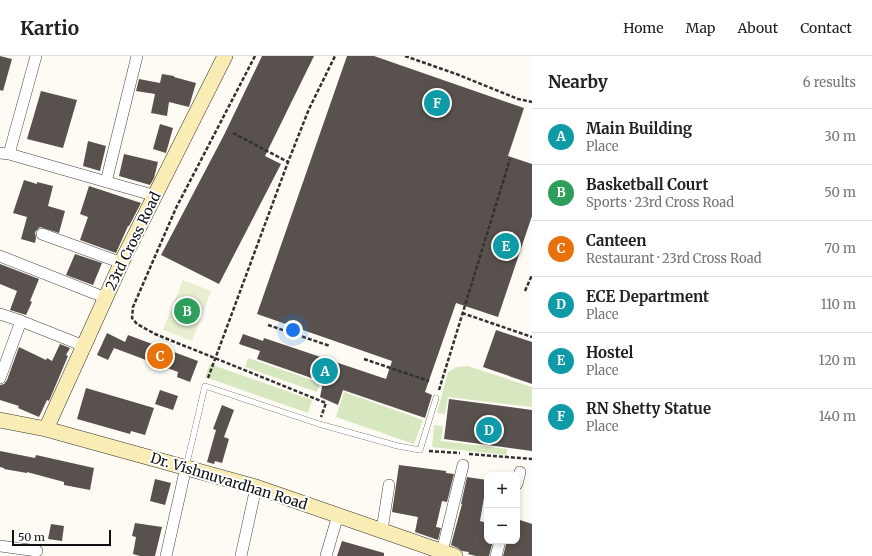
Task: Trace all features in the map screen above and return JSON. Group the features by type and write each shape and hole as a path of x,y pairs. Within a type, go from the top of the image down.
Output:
{"main road":[{"name":"23rd Cross Road","path":"46,429 122,263 225,56"},
{"name":"Dr. Vishnuvardhan Road","path":"0,420 46,429 256,487 448,554"}],"street":[{"path":"36,56 5,154 156,196"},
{"path":"106,182 137,56"},
{"path":"42,234 122,263"},
{"path":"0,256 106,298"},
{"path":"0,314 84,346"},
{"path":"0,378 21,321"},
{"path":"448,554 463,465"},
{"path":"166,556 186,467"},
{"path":"382,530 389,485"},
{"path":"240,556 256,487"},
{"path":"326,556 338,515"},
{"path":"496,556 499,544"},
{"path":"0,546 37,551"}],"lane":[{"path":"186,467 206,386 319,424 398,446 420,450 436,398"}],"path":[{"path":"255,56 176,208 133,307 132,318 137,324 155,334 326,403 319,424"},
{"path":"206,386 288,162 309,110 335,56"},
{"path":"405,56 459,75 518,99 532,102"},
{"path":"233,133 288,162"},
{"path":"436,398 510,159"},
{"path":"525,291 532,275"},
{"path":"462,313 532,337"},
{"path":"268,325 330,346"},
{"path":"364,359 429,381"},
{"path":"420,450 532,459"}],"green space":[{"path":"183,280 211,291 192,341 163,330"},
{"path":"248,358 320,383 317,392 245,367"},
{"path":"210,364 312,400 308,413 205,377"},
{"path":"468,366 532,387 532,407 448,397 445,414 437,413 448,372 457,367"},
{"path":"344,392 423,420 414,444 336,417"},
{"path":"434,425 443,426 441,441 507,449 506,455 432,447"}],"building":[{"path":"0,56 12,59 3,91 0,90"},
{"path":"262,56 314,56 265,156 281,164 219,284 161,255 224,135"},
{"path":"347,56 374,56 524,108 508,156 532,164 532,216 498,317 456,303 425,392 432,395 425,418 343,390 338,405 320,397 323,382 257,359 260,351 239,344 243,334 263,341 264,338 386,379 392,361 257,314"},
{"path":"162,74 196,83 189,107 169,102 167,116 151,113 155,94 136,91 139,79 160,83"},
{"path":"41,91 77,100 63,148 27,139"},
{"path":"160,124 173,128 166,153 153,149"},
{"path":"88,141 106,146 100,171 83,166"},
{"path":"124,154 158,162 154,178 150,185 119,176"},
{"path":"24,180 37,184 37,182 53,186 48,206 65,211 59,233 40,227 35,232 35,243 21,239 27,217 13,213"},
{"path":"89,186 141,203 128,226 116,253 80,240 88,217 80,214"},
{"path":"75,254 102,263 93,285 66,275"},
{"path":"0,264 39,279 30,301 32,302 26,315 10,310 17,291 0,284"},
{"path":"496,330 532,342 532,384 483,367"},
{"path":"107,333 125,342 128,335 198,361 190,382 177,377 178,372 114,348 108,360 97,355"},
{"path":"60,344 70,348 66,355 68,356 49,401 47,400 39,417 18,408 19,406 0,400 0,385 4,384 7,380 19,347 46,360 47,358 52,361"},
{"path":"86,388 154,408 145,435 131,431 130,434 77,419"},
{"path":"160,390 178,396 173,410 155,404"},
{"path":"449,399 532,410 532,451 444,439"},
{"path":"222,405 234,410 224,437 229,439 222,463 215,461 214,464 207,462 216,430 213,429"},
{"path":"0,451 35,458 36,455 94,468 90,490 64,485 64,482 27,472 4,469 0,467"},
{"path":"399,465 446,471 446,473 454,474 447,502 442,501 436,527 441,528 438,540 415,532 418,517 392,512"},
{"path":"467,477 484,480 484,498 480,521 484,522 484,544 492,544 489,556 476,556 468,554 469,552 462,551 451,545"},
{"path":"155,479 171,483 165,505 150,501"},
{"path":"520,520 532,524 532,556 503,556 506,544 520,544"},
{"path":"135,523 162,527 155,556 140,556 133,554 136,537 132,536"},
{"path":"51,524 64,526 62,541 48,539"},
{"path":"342,541 384,553 384,556 337,556"}],"place":[{"name":"RN Shetty Statue","path":"437,103"},
{"name":"Hostel","path":"506,246"},
{"name":"Basketball Court","path":"187,311"},
{"name":"Canteen","path":"160,356"},
{"name":"Main Building","path":"325,371"},
{"name":"ECE Department","path":"489,430"}]}
